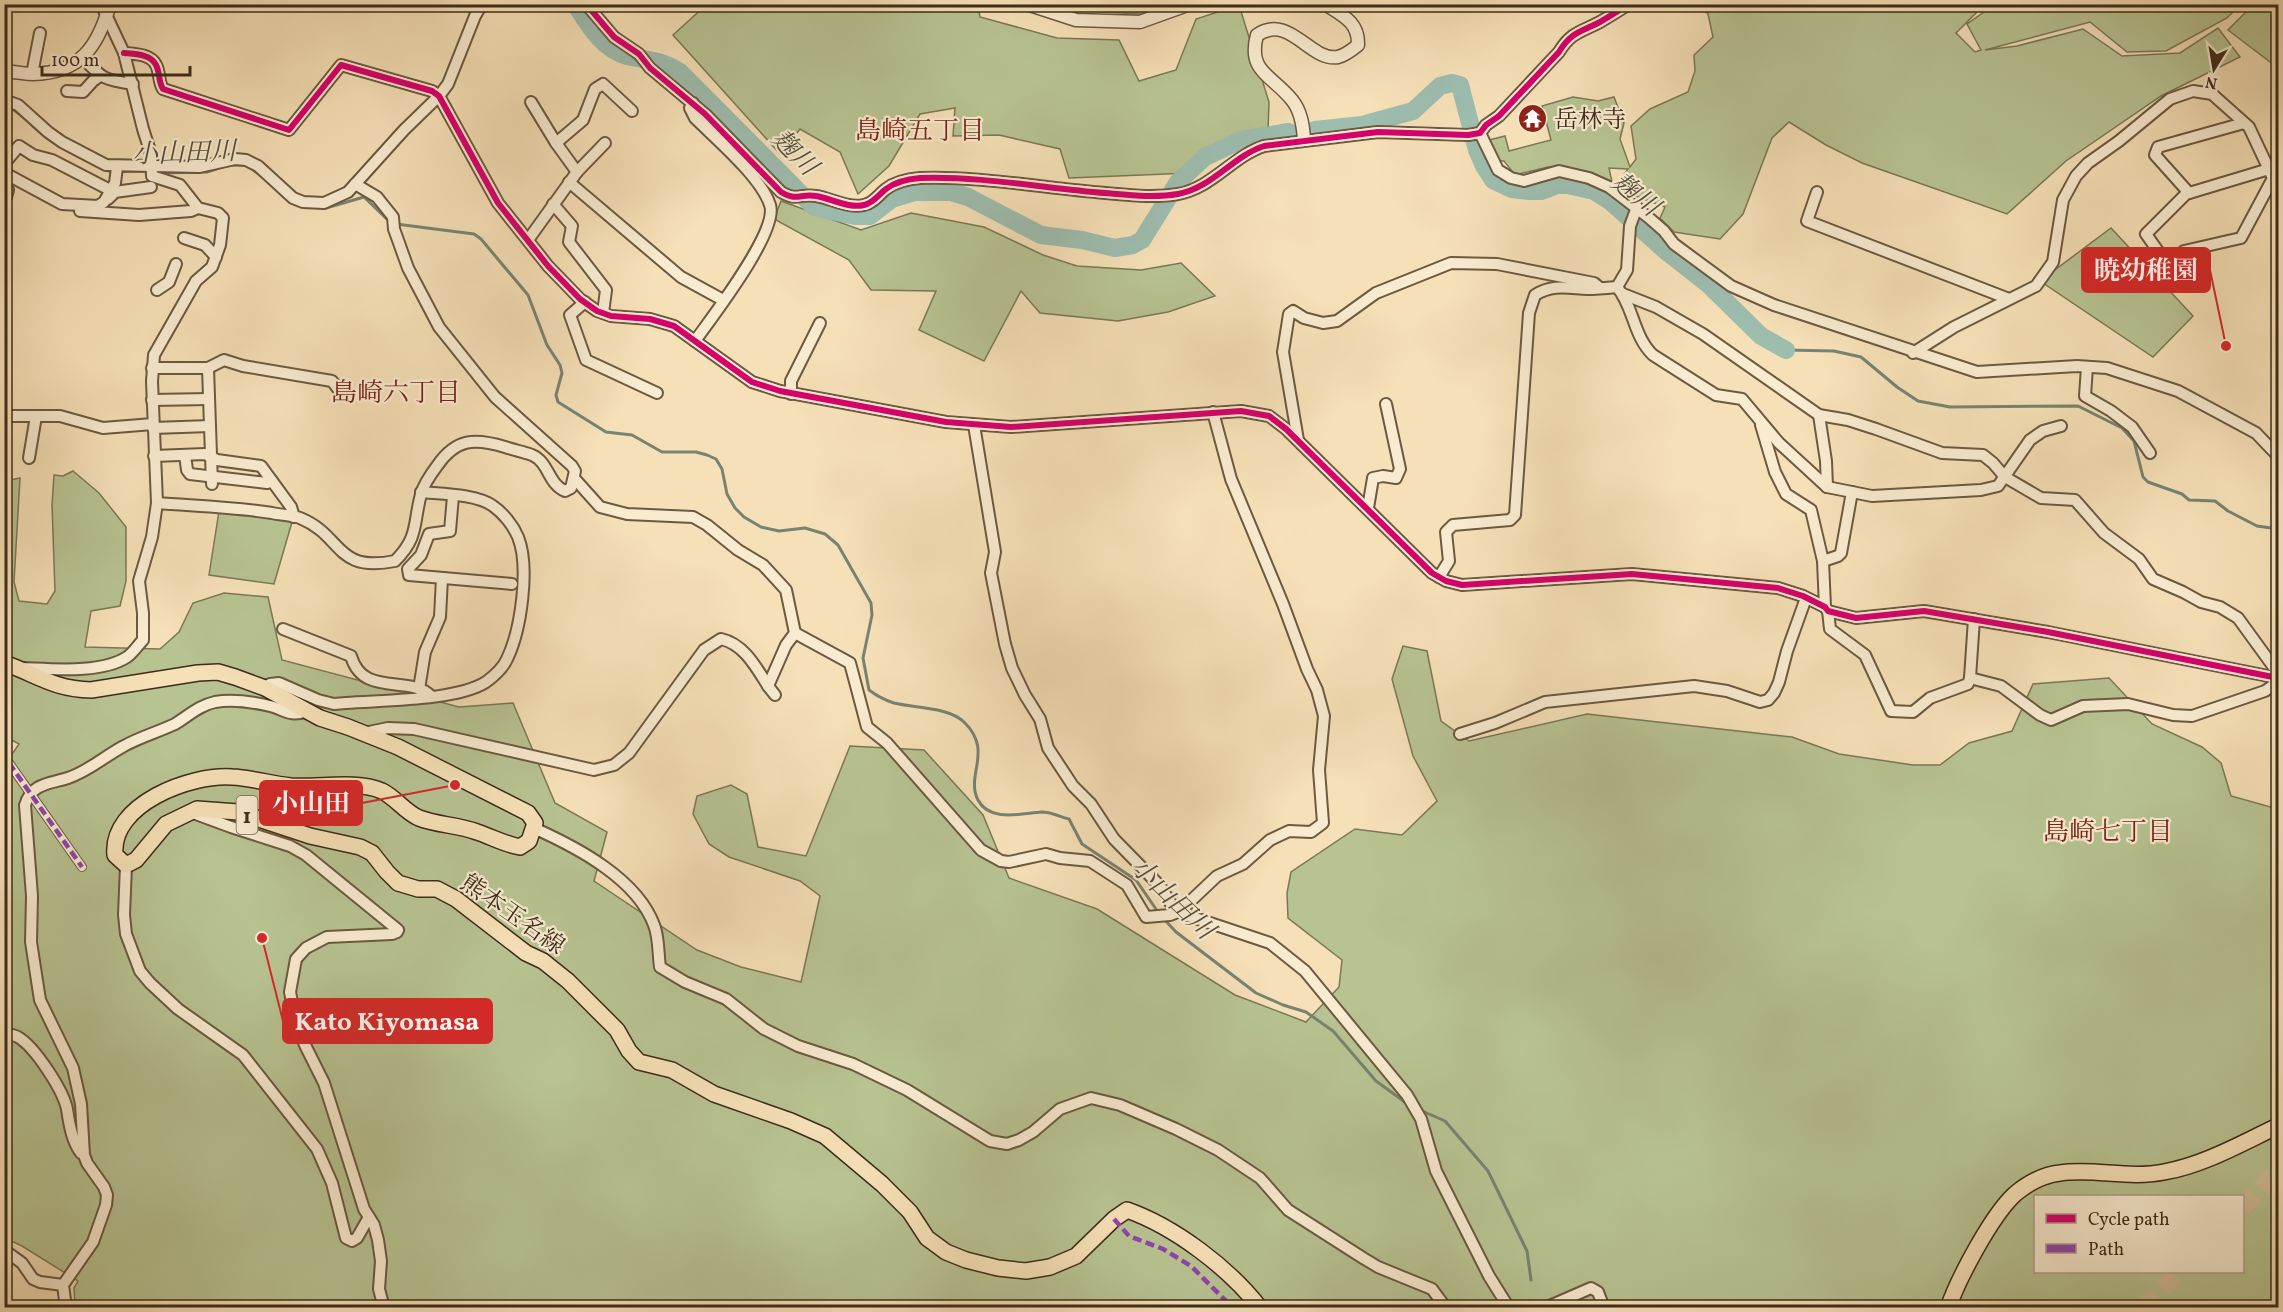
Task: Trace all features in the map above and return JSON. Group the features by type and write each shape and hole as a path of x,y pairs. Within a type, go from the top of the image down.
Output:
{"main road":[{"path":"11,665 59,687 74,690 90,690 218,672 265,688 305,711 364,733 423,759 528,813 535,822"},
{"name":"熊本玉名線","path":"126,865 115,855 114,846 117,835 125,823 142,806 167,789 230,776 291,786 355,787 382,791 420,819 478,832 506,845 520,847 529,841 535,822"},
{"name":"熊本玉名線","path":"189,811 207,809 238,812 310,836 360,847 372,853 398,883 418,889 437,889 456,899 526,953 543,961 568,981 617,1030 629,1051 639,1062 672,1070 714,1094 791,1121 825,1136 882,1184 910,1212 927,1238 946,1252 998,1268 1026,1271 1050,1267 1076,1256 1127,1210 1166,1227 1210,1258 1234,1278 1260,1308"},
{"path":"126,865 136,860 166,824 189,811"},
{"path":"1948,1308 1977,1249 2002,1208 2026,1185 2043,1176 2061,1172 2127,1176 2163,1173 2196,1163 2278,1126"}],"street":[{"path":"101,4 108,11 124,52 152,174"},
{"path":"4,100 18,105 62,142 117,170 152,174 246,159 258,166 293,198 316,204 334,200 348,192 404,130 439,96 448,84 482,4"},
{"path":"586,4 614,37 630,47 650,68 693,103 781,192 794,198 812,195 864,206 897,182 917,178 962,178 1144,196 1177,194 1201,186 1249,151 1264,146 1378,132 1475,134 1499,116 1574,33 1598,23 1629,4"},
{"path":"1027,4 1076,21 1140,22 1190,4"},
{"path":"1304,140 1302,122 1292,100 1259,68 1253,49 1257,35 1266,29 1276,27 1326,55 1336,57 1346,54 1358,45 1359,35 1352,22 1325,4"},
{"path":"6,71 32,74 62,71 83,58 101,33 108,11"},
{"path":"32,74 40,33"},
{"path":"124,52 149,57 156,64 163,89 289,130 341,65 432,92 439,96 498,203 548,266 585,303 611,316 650,319 675,326 752,382 791,394 946,422 1011,427 1213,412 1241,411 1269,416 1298,440 1432,573 1462,585 1649,574 1779,588 1827,609 1856,618 1924,611 2048,632 2278,680"},
{"path":"83,58 100,76 111,81 133,84"},
{"path":"67,91 83,92 100,76"},
{"path":"556,143 583,120 595,89 603,84 632,111"},
{"path":"1913,352 1954,327 2036,285 2053,262 2063,200 2076,177 2088,163 2170,99 2193,91 2207,92 2248,127 2269,169 2273,178 2241,238 2184,251 2174,262 2167,264 2146,234 2189,193 2269,169"},
{"path":"531,102 577,172"},
{"path":"693,103 690,108 695,118 762,188 771,207 769,224 746,268 695,341"},
{"path":"2189,193 2155,155 2157,147 2244,123"},
{"path":"1475,134 1498,170 1511,178 1524,181 1559,171 1581,176 1608,187 1664,231 1674,244 1731,286 1774,305 1977,372 2107,368 2178,391 2256,433 2278,456"},
{"path":"528,240 569,182 605,143"},
{"path":"4,164 19,146 33,155 52,160 110,190"},
{"path":"104,202 117,170"},
{"path":"10,176 62,204 98,206 115,192 152,174 180,185 198,208 218,213 223,218 220,245 210,270 196,281 158,347 152,368 157,503 152,537 139,581 143,613 143,640 128,657 114,663 75,670 11,665"},
{"path":"569,182 681,278 723,300"},
{"path":"157,503 260,511 299,518 324,533 351,559 362,564 381,564 395,561 414,538 421,492 446,453 458,445 487,441 532,455 543,462 549,476 560,489 565,491 571,488 575,471 572,466 495,397 439,327 413,279 394,224 377,197 355,184"},
{"path":"4,204 9,190"},
{"path":"1817,192 1807,221 2009,299"},
{"path":"553,204 572,226 569,242 606,290 603,313"},
{"path":"63,209 139,215 191,212 198,208"},
{"path":"1636,209 1630,226 1629,261 1620,291 1645,347 1653,355 1716,395 1742,399 1779,443 1827,487 1872,496 1981,490 1998,486 2030,440 2043,430 2061,426"},
{"path":"184,238 205,245 216,257"},
{"path":"1298,440 1283,352 1289,314 1293,312 1304,318 1323,323 1337,321 1377,292 1451,263 1497,264 1594,283 1600,288"},
{"path":"158,290 169,282 176,264"},
{"path":"1439,577 1449,561 1446,532 1454,525 1510,520 1515,515 1529,313 1532,300 1535,295 1546,288 1562,286 1600,288 1620,291 1656,307 1703,334 1819,416 1848,420 1942,453 1983,455 2004,477 2041,498 2075,500 2104,533 2139,560 2153,579 2238,618 2278,673"},
{"path":"585,303 570,315 586,360 657,393"},
{"path":"791,394 791,381 820,323"},
{"path":"152,368 208,368 224,360 232,361 243,366 332,381 342,394"},
{"path":"2087,367 2085,396 2132,427 2150,453"},
{"path":"208,368 212,480"},
{"path":"152,400 210,399"},
{"path":"1368,508 1373,478 1383,476 1396,478 1400,469 1386,404"},
{"path":"1175,913 1217,876 1243,864 1270,840 1289,831 1311,832 1323,823 1319,770 1324,716 1317,690 1231,479 1213,412"},
{"path":"8,416 60,416 103,428 210,426"},
{"path":"29,458 36,416"},
{"path":"1819,416 1826,461 1827,487"},
{"path":"1759,418 1775,472 1786,494 1811,510 1822,561 1830,629 1864,655 1891,711 1913,712 1930,698 1968,684 1974,619"},
{"path":"974,425 995,552 991,573 1012,668 1040,719 1048,748 1073,786 1091,804 1114,839 1160,886 1175,913"},
{"path":"154,456 205,454 217,460 261,466 291,507 294,517"},
{"path":"185,455 187,470 190,474 212,480 267,483 272,481"},
{"path":"364,733 388,728 414,729 594,770 614,765 629,753 704,650 721,639 732,642 749,657 772,690 786,645 795,633 786,590 763,565 738,550 707,525 693,518 627,514 600,507 574,478"},
{"path":"265,688 270,684 279,683 318,700 334,704 447,696 466,691 485,682 499,671 507,659 516,631 522,597 523,555 518,537 505,516 491,504 480,500 421,492"},
{"path":"1822,561 1841,553 1852,492"},
{"path":"453,496 450,531 429,534 423,544 421,555 408,569 409,575 512,584"},
{"path":"419,689 425,652 440,617 442,578"},
{"path":"1460,734 1495,723 1545,702 1682,687 1711,687 1760,702 1768,700 1779,682 1787,651 1806,598"},
{"path":"283,629 351,656 360,674 367,678 419,689 431,696"},
{"path":"795,633 850,663 867,727 887,743 981,850 1001,861 1009,862 1046,854 1090,861 1127,885 1146,917 1175,913 1270,943 1305,971 1407,1095 1421,1119 1436,1171 1489,1276 1509,1308"},
{"path":"1970,678 2001,686 2040,715 2051,720 2083,705 2128,704 2173,715 2192,716 2265,691 2278,680"},
{"path":"66,1308 63,1286 93,1242 106,1205 104,1186 87,1163 84,1155 81,1104 73,1068 40,1000 35,977 31,942 32,896 25,805 30,792 48,783 82,772 123,746 158,732 210,704 244,702 272,706 291,714 305,711"},
{"path":"9,763 82,867"},
{"path":"189,811 290,846 306,855 398,930 398,933 392,934 327,937 306,948 296,959 290,992 296,1019 305,1045 324,1083 364,1209 374,1225 381,1261 379,1289 384,1308"},
{"path":"535,822 536,829 571,845 615,875 643,903 655,926 660,967 685,982 726,999 764,1029 798,1046 853,1064 907,1090 990,1141 1007,1144 1019,1140 1060,1109 1077,1101 1091,1098 1120,1105 1218,1150 1260,1178 1288,1210 1378,1267 1432,1289 1446,1308"},
{"path":"126,865 124,915 126,934 140,971 150,984 178,1009 243,1055 317,1149 332,1183 346,1238 352,1240 357,1238 369,1217"},
{"path":"4,1034 16,1036 25,1042 46,1070 66,1108 67,1118 79,1151 84,1155"},
{"path":"4,1250 22,1263 33,1279 63,1286"},
{"path":"1545,1308 1591,1288 1598,1292 1604,1308"}],"green space":[{"path":"706,5 978,5 980,17 1057,38 1119,40 1139,81 1176,70 1196,19 1239,5 1269,102 1268,132 1191,173 1069,178 1060,149 999,135 953,136 955,108 920,114 889,166 858,194 840,152 800,129 780,154 673,35"},
{"path":"1052,5 1160,5 1141,14 1083,11"},
{"path":"1697,5 1984,5 1956,33 1975,52 1981,50 1967,24 1994,5 2240,5 2227,18 2166,51 2127,52 2090,22 1985,50 2017,46 2083,29 2122,56 2180,53 2218,28 2240,57 2161,96 2066,161 2007,214 1862,163 1826,145 1789,122 1772,138 1743,214 1720,239 1674,232 1660,218 1665,207 1614,188 1628,169 1609,168 1612,182 1574,169 1548,167 1515,175 1504,161 1497,161 1489,140 1505,136 1509,151 1551,140 1542,106 1573,97 1598,101 1614,97 1624,123 1620,139 1630,167 1636,159 1631,126 1650,109 1688,92 1695,71 1694,55 1713,37 1708,14"},
{"path":"2253,5 2278,5 2278,68 2228,30"},
{"path":"781,201 861,230 911,213 984,227 1043,255 1077,266 1141,270 1181,263 1215,296 1168,312 1118,321 1040,313 1021,291 984,361 919,330 936,291 871,290 849,260 774,219"},
{"path":"2111,228 2193,316 2153,357 2040,281"},
{"path":"73,471 99,493 126,527 126,581 120,606 91,611 85,647 160,649 179,632 193,603 224,593 268,597 282,660 459,707 513,703 555,803 607,832 594,881 697,950 741,967 801,982 820,896 800,881 729,857 709,844 693,814 697,796 731,785 747,794 758,847 806,856 850,746 924,750 983,815 1009,878 1097,909 1235,995 1306,1022 1339,987 1342,960 1288,918 1287,893 1291,872 1355,829 1402,835 1437,801 1413,756 1392,679 1403,646 1427,651 1441,721 1469,741 1587,714 1792,737 1839,754 1913,765 1940,765 1969,743 2012,731 2033,684 2109,678 2152,724 2202,747 2221,763 2231,796 2278,809 2278,1307 75,1308 74,1288 78,1281 5,1238 4,766 19,744 5,736 4,608 7,606 4,602 5,481 20,478 14,582 19,601 47,604 55,591 52,505 54,475 63,476"},
{"path":"219,511 292,522 274,584 209,575"}],"waterway":[{"name":"麹川","path":"575,4 596,35 610,48 618,53 660,63 680,72 814,207 855,216 870,216 892,199 915,192 951,192 968,197 1041,235 1082,240 1115,248 1133,245 1142,240 1178,182 1205,157 1241,140 1289,132"},
{"name":"麹川","path":"1315,130 1362,125 1413,111 1440,86 1452,83 1460,85 1477,150 1493,180 1512,189 1528,191 1541,191 1557,185 1594,191 1610,201 1667,252 1709,285 1761,336 1786,350"},
{"name":"小山田川","path":"7,106 53,142"},
{"name":"小山田川","path":"85,160 111,172 142,171"},
{"name":"小山田川","path":"231,165 247,165 265,179"},
{"name":"小山田川","path":"157,173 207,172 225,166"},
{"name":"小山田川","path":"307,207 326,208 364,197 390,222"},
{"name":"小山田川","path":"396,224 474,234 481,239 528,295 547,345 560,365 562,373 556,395 558,402 606,432 632,435 662,452 696,452 716,459 722,469 727,494 735,508 744,517 761,527 779,531 805,528 825,534 838,545 871,603 872,615 863,658 869,690 890,702 941,711 958,717 973,733 977,743 975,791 983,807 999,814 1045,812 1069,819 1082,844 1136,880 1158,912"},
{"path":"1786,350 1834,351 1861,357 1918,401 1950,407 2078,406 2122,428 2134,441 2143,477 2148,482 2182,494 2189,500 2215,501 2228,511 2257,526 2278,529"},
{"name":"小山田川","path":"1164,919 1176,932 1256,993 1306,1012 1333,1031 1376,1081 1409,1105"},
{"name":"小山田川","path":"1420,1110 1445,1121 1488,1171 1527,1251 1531,1280"}],"tunnel":[{"path":"2244,1206 2278,1170"},
{"path":"2143,1308 2178,1273"}],"marked path":[{"path":"9,763 82,867"},
{"path":"1114,1219 1129,1236 1163,1249 1191,1266 1233,1308"}],"cycle path":[{"path":"586,4 614,37 639,54 650,68 705,114 781,192 795,197 811,195 858,206 871,202 893,184 920,178 989,181 1132,195 1178,194 1190,191 1212,179 1242,157 1264,146 1378,132 1468,135 1480,133 1486,125 1499,116 1572,36 1629,4"},
{"path":"124,53 142,55 154,61 163,89 289,130 341,65 432,91 439,96 498,203 548,266 580,299 597,311 611,316 650,319 674,326 752,382 780,391 946,422 1011,427 1241,411 1269,416 1286,429 1432,573 1446,581 1462,585 1632,574 1778,588 1803,596 1825,607 1828,611 1856,618 1924,611 2048,632 2278,678"}],"place":[{"name":"岳林寺","path":"1533,119"},
{"name":"暁幼稚園","path":"2226,346"},
{"name":"小山田","path":"455,785"},
{"name":"Kato Kiyomasa","path":"262,938"}],"district":[{"name":"島崎五丁目","path":"920,130"},
{"name":"島崎六丁目","path":"396,392"},
{"name":"島崎七丁目","path":"2108,831"}]}
